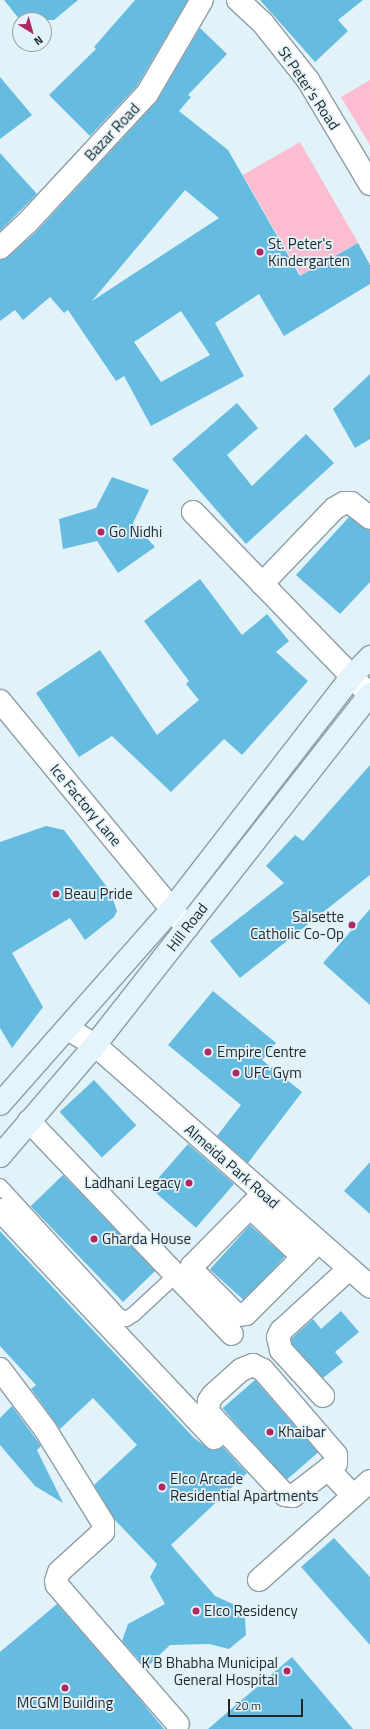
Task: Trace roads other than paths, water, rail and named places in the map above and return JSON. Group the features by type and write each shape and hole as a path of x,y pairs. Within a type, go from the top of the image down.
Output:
{"main road":[{"name":"Hill Road","path":"0,1104 68,1029 172,909 351,677 370,656"},
{"name":"Hill Road","path":"0,1156 95,1045 370,694"}],"street":[{"name":"Bazar Road","path":"0,248 27,223 148,94 202,0"},
{"name":"St Peter's Road","path":"238,0 262,22 308,80 370,184"},
{"path":"262,584 335,508 344,503 351,503 370,518"},
{"path":"193,512 351,677 370,694"},
{"name":"Ice Factory Lane","path":"0,702 187,928"},
{"name":"Almeida Park Road","path":"68,1029 95,1045 257,1200 318,1242 370,1287"},
{"path":"29,1122 232,1334"},
{"path":"303,1257 257,1200 192,1266 193,1271 237,1315 246,1314 303,1257 318,1242"},
{"path":"0,1210 244,1471"},
{"path":"323,1396 281,1350 278,1337 281,1331 349,1269"},
{"path":"247,1366 257,1366 336,1455 336,1463 328,1469 298,1494 285,1495 208,1412 209,1401 247,1366"},
{"path":"0,1369 45,1429 103,1523 102,1532 59,1572 56,1581 57,1586 178,1724"},
{"path":"328,1469 353,1496"},
{"path":"259,1580 370,1481"}],"lane":[{"path":"0,1186 119,1316 126,1318 134,1314 176,1275"}],"place":[{"name":"St. Peter's Kindergarten","path":"260,252"},
{"name":"Go Nidhi","path":"101,532"},
{"name":"Beau Pride","path":"56,894"},
{"name":"Salsette Catholic Co-Op","path":"352,925"},
{"name":"Empire Centre","path":"208,1052"},
{"name":"UFC Gym","path":"236,1073"},
{"name":"Ladhani Legacy","path":"189,1183"},
{"name":"Gharda House","path":"94,1239"},
{"name":"Khaibar","path":"270,1432"},
{"name":"Elco Arcade Residential Apartments","path":"162,1487"},
{"name":"Elco Residency","path":"196,1611"},
{"name":"K B Bhabha Municipal General Hospital","path":"287,1671"},
{"name":"MCGM Building","path":"65,1688"}]}
